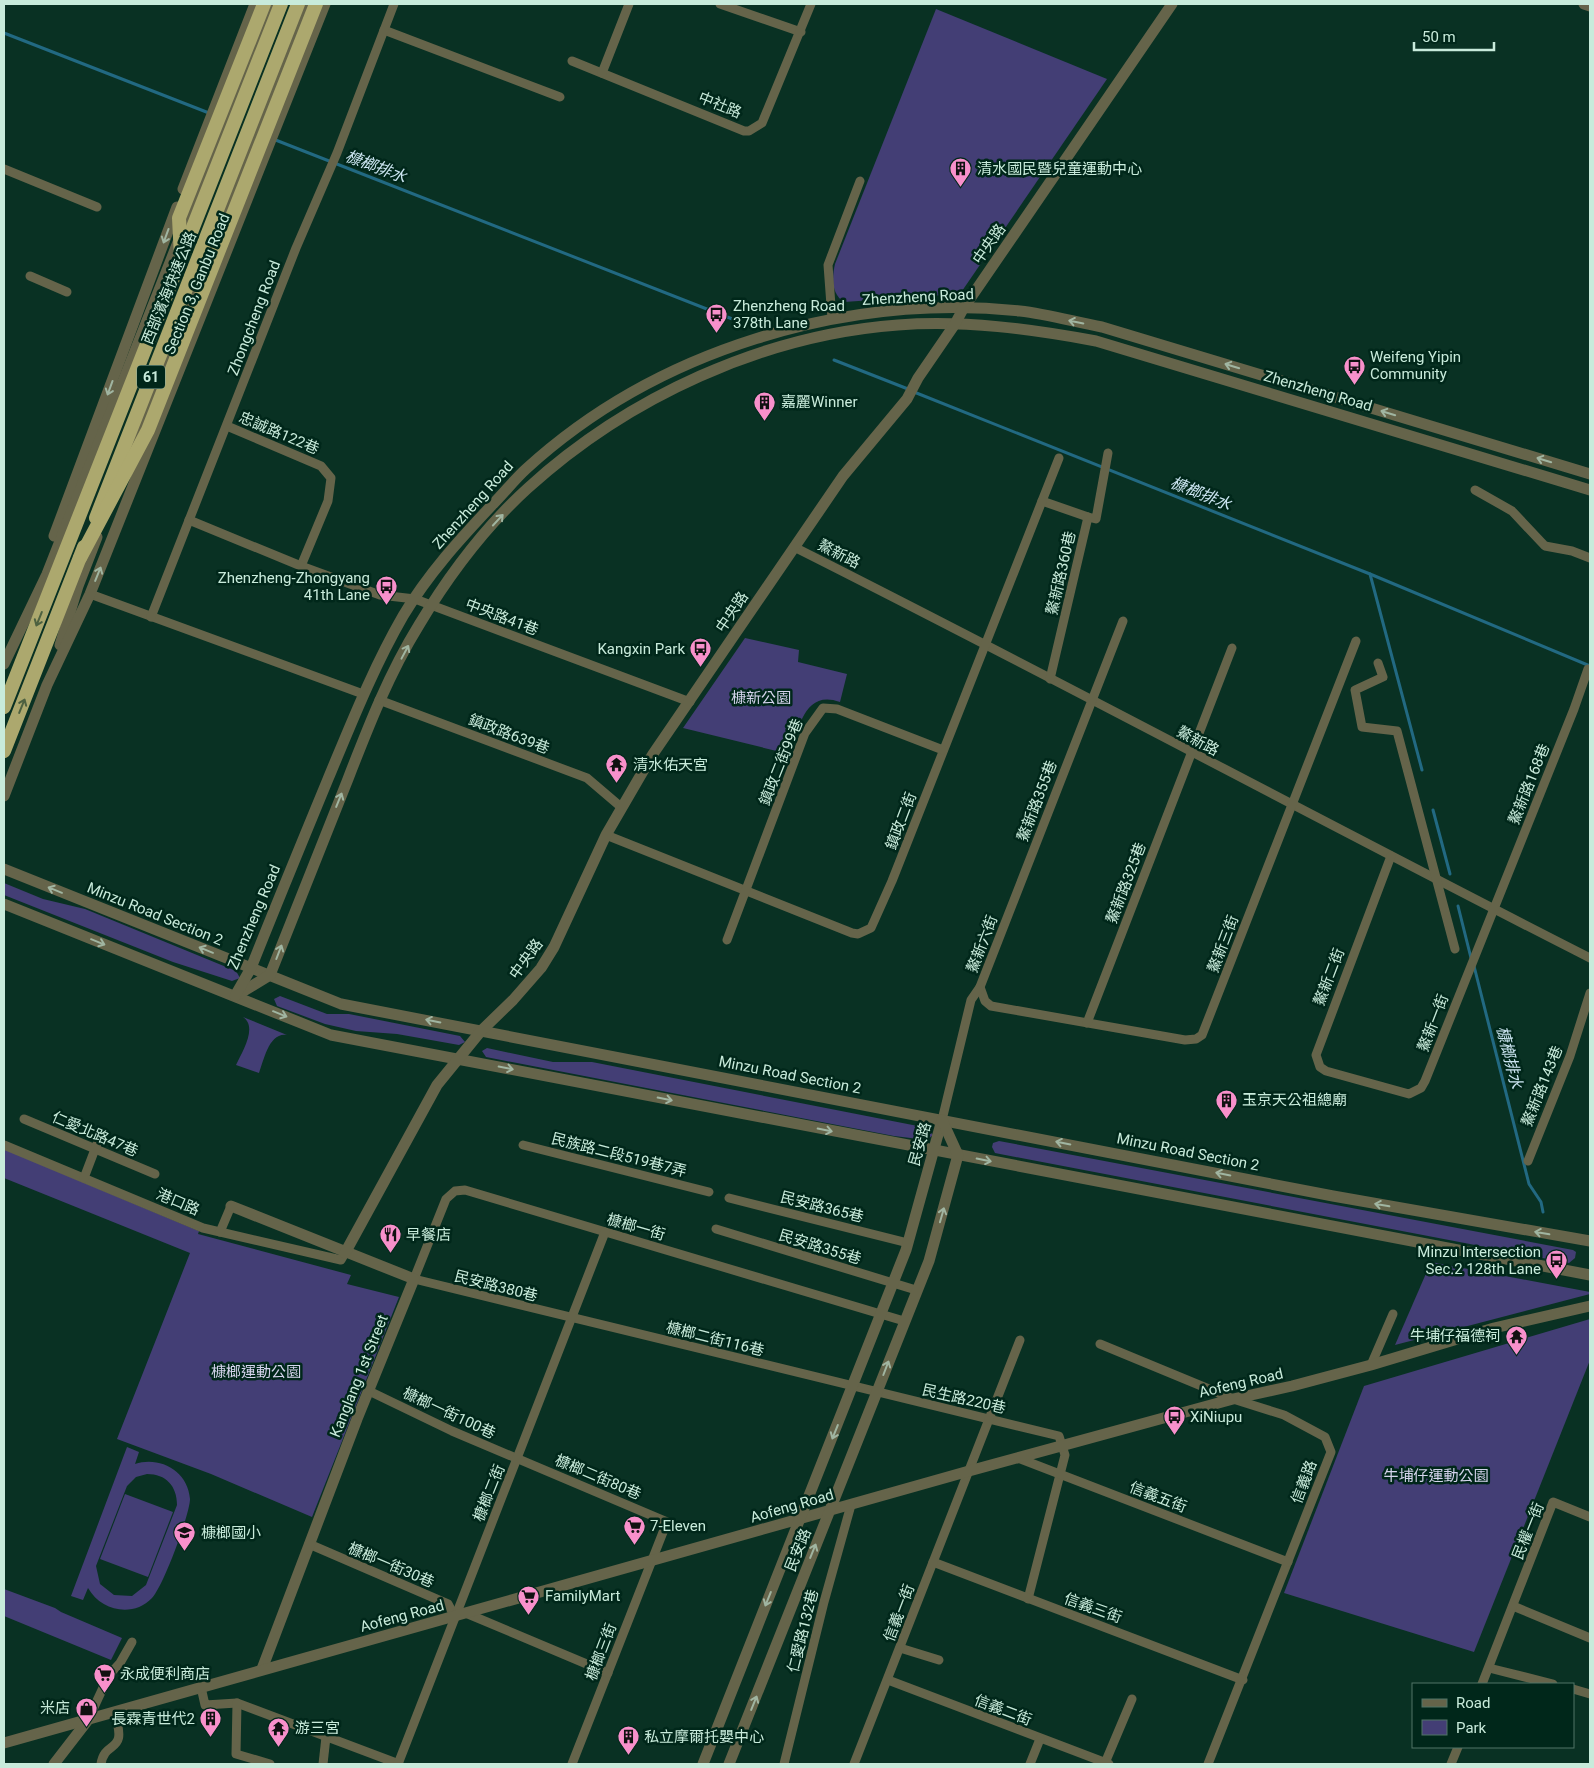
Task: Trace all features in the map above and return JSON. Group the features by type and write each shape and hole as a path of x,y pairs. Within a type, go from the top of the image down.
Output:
{"highway":[{"path":"181,257 179,218 264,4"},
{"name":"西部濱海快速公路","path":"4,707 281,4"},
{"name":"西部濱海快速公路","path":"4,751 298,4"},
{"path":"80,558 148,430 316,4"}],"street":[{"path":"4,664 43,566 215,105 255,4"},
{"path":"4,664 48,574 272,4"},
{"name":"Section 3, Ganbu Road","path":"48,685 78,586 307,4"},
{"name":"Section 3, Ganbu Road","path":"4,796 48,685 90,594 325,4"},
{"name":"Zhongcheng Road","path":"151,617 296,248 337,153 394,4"},
{"path":"602,73 629,4"},
{"path":"720,4 801,32"},
{"name":"中社路","path":"572,61 744,131 749,131 762,123 811,4"},
{"name":"中央路","path":"345,1253 437,1085 481,1031 513,1000 541,968 554,947 606,835 653,754 843,476 907,399 918,378 955,324 963,308 1172,4"},
{"path":"1584,4 1590,6"},
{"path":"384,30 560,97"},
{"path":"4,169 97,207"},
{"path":"832,319 828,265 860,181"},
{"path":"30,276 67,292"},
{"name":"Zhenzheng Road","path":"235,996 251,968 363,694 415,599 452,548 526,470 575,430 620,401 678,370 754,339 832,319 902,310 963,308 1021,312 1102,327 1590,474"},
{"name":"Zhenzheng Road","path":"235,996 270,976 379,700 418,625 463,558 527,489 584,442 628,413 683,384 757,354 862,329 899,325 955,324 1025,328 1096,341 1590,490"},
{"name":"忠誠路122巷","path":"226,426 321,466 331,478 331,489 301,566"},
{"name":"鰲新路360巷","path":"1050,679 1088,517 1096,519 1108,454"},
{"name":"鎮政二街","path":"606,835 852,933 865,932 874,924 889,890 1059,458"},
{"path":"1474,490 1512,511 1545,546 1572,551 1590,558"},
{"path":"1042,501 1088,517"},
{"name":"中央路41巷","path":"189,520 301,566 380,594 415,599 690,702"},
{"name":"鰲新路","path":"794,547 985,643 1191,753 1590,958"},
{"path":"90,594 363,694"},
{"name":"鰲新路355巷","path":"1009,911 1122,621"},
{"name":"鰲新三街","path":"980,987 985,1001 991,1006 1185,1040 1196,1039 1202,1035 1356,641"},
{"name":"鰲新路325巷","path":"1087,1023 1232,648"},
{"path":"1378,663 1383,677 1355,690 1362,727 1397,731 1455,948"},
{"name":"鰲新路168巷","path":"1494,909 1588,669"},
{"name":"鎮政路639巷","path":"379,700 587,778 621,808"},
{"name":"鎮政二街99巷","path":"744,891 805,733 822,708 837,710 943,750"},
{"name":"鰲新二街","path":"1362,1082 1326,1071 1320,1067 1316,1055 1391,856"},
{"name":"Minzu Road Section 2","path":"4,869 341,1004 1333,1196 1590,1241"},
{"path":"727,940 744,891"},
{"path":"4,904 331,1035 1590,1275"},
{"name":"鰲新一街","path":"1362,1082 1409,1094 1421,1088 1494,909"},
{"name":"鰲新六街","path":"942,1120 971,1000 980,987 1009,911"},
{"name":"鰲新路143巷","path":"1528,1161 1570,1056 1590,993"},
{"name":"仁愛北路47巷","path":"24,1119 155,1174"},
{"name":"民安路","path":"703,1764 853,1387 908,1243 942,1120"},
{"name":"民安路","path":"730,1764 929,1261 958,1155 942,1120"},
{"path":"84,1178 100,1136"},
{"name":"港口路","path":"4,1145 203,1228 341,1260 345,1253"},
{"name":"民族路二段519巷7弄","path":"523,1145 709,1192"},
{"name":"槺榔一街","path":"414,1280 446,1199 455,1192 465,1190 904,1321"},
{"name":"民安路365巷","path":"729,1198 908,1243"},
{"path":"220,1232 231,1206 414,1280"},
{"name":"民安路355巷","path":"716,1229 916,1290"},
{"name":"槺榔二街","path":"398,1764 605,1232"},
{"name":"民安路380巷","path":"414,1280 572,1319"},
{"name":"Kanglang 1st Street","path":"262,1669 369,1391 414,1280"},
{"name":"Aofeng Road","path":"4,1744 262,1669 468,1614 969,1471 1234,1398 1292,1386 1371,1365 1494,1328 1590,1306"},
{"path":"1371,1365 1393,1314"},
{"name":"槺榔二街116巷","path":"572,1319 853,1387"},
{"path":"969,1471 1020,1340"},
{"name":"信義路","path":"1100,1344 1234,1398 1284,1415 1326,1437 1330,1452 1243,1680 1208,1764"},
{"name":"民生路220巷","path":"853,1387 1059,1436 1062,1446"},
{"name":"槺榔一街100巷","path":"369,1391 452,1431 518,1459"},
{"path":"1028,1599 1065,1455 1062,1446"},
{"name":"信義五街","path":"1018,1458 1288,1562"},
{"name":"槺榔二街80巷","path":"518,1459 667,1522"},
{"name":"信義一街","path":"854,1764 969,1471"},
{"name":"民權一街","path":"1482,1683 1553,1502 1590,1517"},
{"name":"仁愛路132巷","path":"784,1764 824,1602 851,1505"},
{"name":"槺榔三街","path":"572,1764 667,1522"},
{"name":"槺榔一街30巷","path":"310,1544 448,1604 455,1617"},
{"name":"信義三街","path":"933,1562 1243,1680"},
{"path":"1513,1606 1590,1638"},
{"path":"468,1614 608,1673"},
{"path":"54,1764 88,1720 109,1675 120,1663 132,1642"},
{"path":"900,1648 939,1660"},
{"path":"1489,1668 1549,1683"},
{"name":"信義二街","path":"888,1680 1107,1763"},
{"path":"200,1687 205,1704 237,1703 398,1764"},
{"path":"1574,1689 1590,1694"},
{"path":"1107,1763 1132,1699"},
{"path":"237,1703 236,1754 270,1764"},
{"path":"101,1764 107,1752 118,1743 120,1737 120,1729 114,1712"},
{"path":"323,1764 326,1737"},
{"path":"1030,1764 1040,1739"},
{"path":"1451,1764 1458,1748"}],"green space":[{"path":"936,9 1107,79 960,294 844,302 835,290 833,274 835,264"},
{"name":"槺新公園","path":"745,638 799,650 798,662 847,674 840,702 828,699 818,701 811,706 800,723 789,754 683,728"},
{"path":"4,883 43,899 85,909 236,971 240,978 232,981 173,962 4,895"},
{"path":"280,996 327,1014 349,1014 460,1036 465,1042 459,1045 397,1034 356,1031 325,1024 277,1006 274,999"},
{"path":"243,1017 287,1035 281,1035 272,1042 265,1054 259,1073 236,1065 245,1047 249,1033 247,1021"},
{"path":"487,1048 553,1062 592,1062 928,1128 933,1135 927,1140 894,1136 486,1057 482,1051"},
{"path":"999,1141 1573,1250 1576,1252 1575,1258 1569,1263 995,1153 992,1147 993,1143"},
{"name":"槺榔運動公園","path":"4,1149 199,1231 198,1234 351,1275 347,1284 399,1297 312,1517 211,1474 117,1439 190,1253 4,1178"},
{"path":"1431,1262 1590,1292 1590,1294 1395,1345"},
{"name":"牛埔仔運動公園","path":"1590,1319 1590,1360 1474,1652 1284,1593 1364,1386"},
{"path":"127,1447 139,1452 135,1464 154,1462 171,1468 184,1481 188,1489 189,1507 169,1566 152,1598 136,1608 127,1610 109,1607 94,1596 88,1588 83,1600 71,1596","holes":["147,1474 165,1479 173,1487 177,1505 146,1585 132,1596 114,1595 100,1584 96,1566 127,1486 136,1477"]},
{"path":"125,1494 173,1512 148,1577 100,1559"},
{"path":"4,1589 55,1608 122,1638 111,1660 4,1616"}],"waterway":[{"name":"槺榔排水","path":"4,33 209,113"},
{"name":"槺榔排水","path":"273,139 740,322"},
{"name":"槺榔排水","path":"834,360 908,389"},
{"name":"槺榔排水","path":"914,392 1370,574 1422,770"},
{"path":"1370,574 1590,666"},
{"name":"槺榔排水","path":"1433,810 1450,874"},
{"name":"槺榔排水","path":"1458,906 1471,958"},
{"name":"槺榔排水","path":"1474,966 1529,1184 1541,1202 1543,1212"}],"place":[{"name":"清水國民暨兒童運動中心","path":"961,188"},
{"name":"Zhenzheng Road 378th Lane","path":"717,334"},
{"name":"Weifeng Yipin Community","path":"1354,385"},
{"name":"嘉麗Winner","path":"765,421"},
{"name":"Zhenzheng-Zhongyang 41th Lane","path":"386,606"},
{"name":"Kangxin Park","path":"701,668"},
{"name":"清水佑天宮","path":"617,784"},
{"name":"玉京天公祖總廟","path":"1226,1119"},
{"name":"早餐店","path":"390,1254"},
{"name":"Minzu Intersection Sec.2 128th Lane","path":"1557,1280"},
{"name":"牛埔仔福德祠","path":"1516,1355"},
{"name":"XiNiupu","path":"1174,1436"},
{"name":"7-Eleven","path":"634,1545"},
{"name":"槺榔國小","path":"185,1552"},
{"name":"FamilyMart","path":"529,1615"},
{"name":"永成便利商店","path":"104,1693"},
{"name":"米店","path":"86,1727"},
{"name":"長霖青世代2","path":"211,1738"},
{"name":"游三宮","path":"279,1747"},
{"name":"私立摩爾托嬰中心","path":"628,1756"}]}
